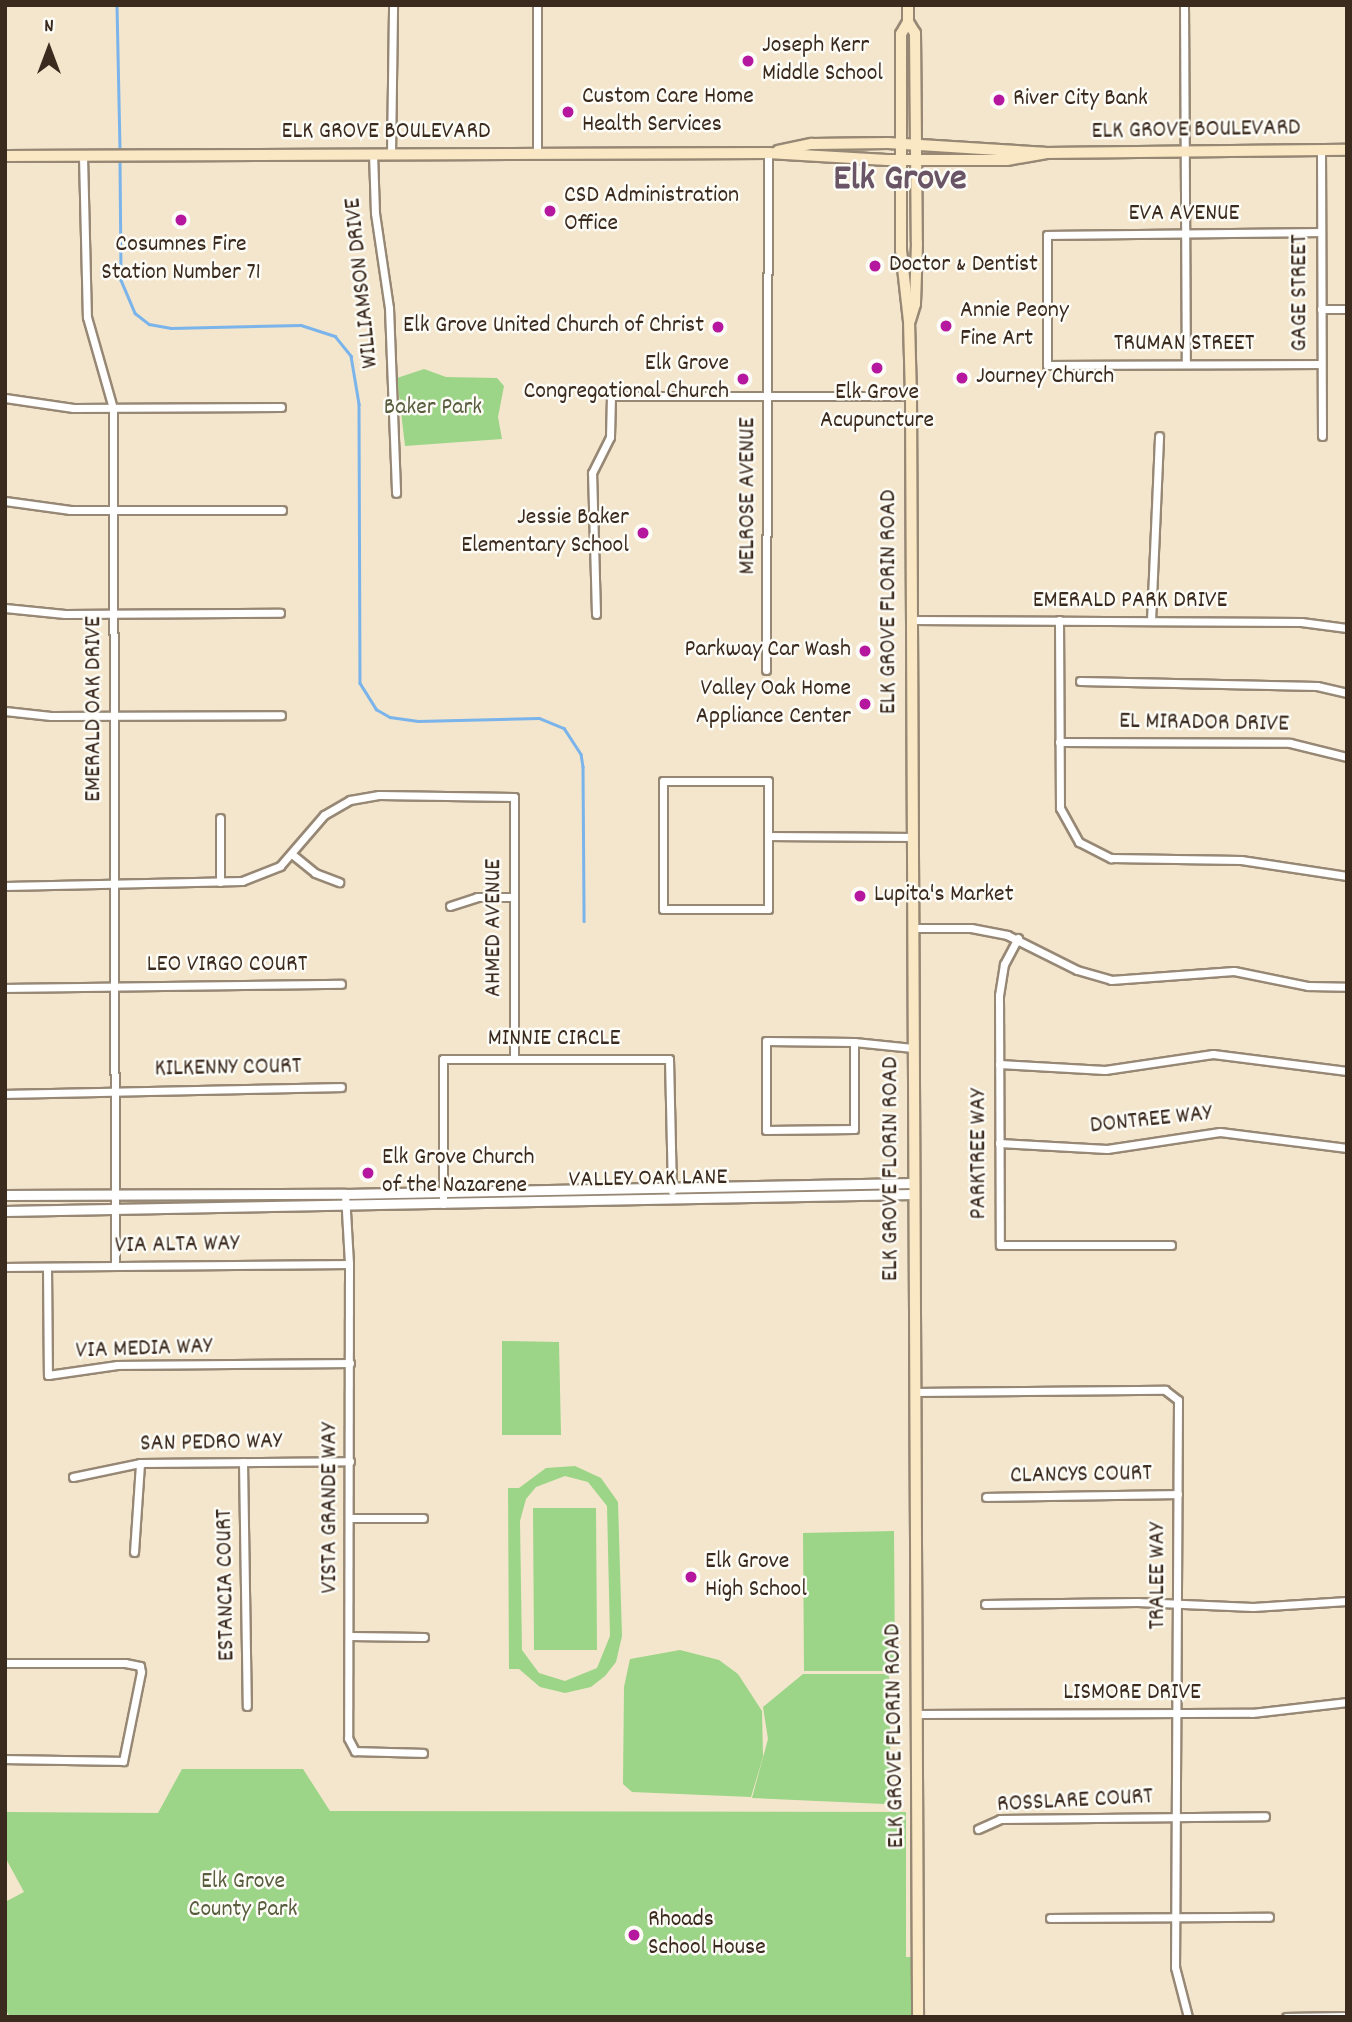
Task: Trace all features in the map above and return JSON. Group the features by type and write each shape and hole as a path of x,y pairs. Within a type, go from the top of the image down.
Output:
{"main road":[{"name":"ELK GROVE FLORIN ROAD","path":"908,5 908,22 901,34 901,250 909,321 911,396 918,2017"},
{"name":"ELK GROVE FLORIN ROAD","path":"908,22 915,33 916,284 909,321"},
{"name":"ELK GROVE BOULEVARD","path":"768,153 812,144 901,143 1045,153 1347,150"},
{"name":"ELK GROVE BOULEVARD","path":"5,156 768,153 901,160 1007,160 1045,153"}],"street":[{"path":"391,154 393,5"},
{"path":"537,5 537,153"},
{"path":"1184,5 1188,152 1186,364"},
{"name":"GAGE STREET","path":"1321,150 1322,436"},
{"name":"WILLIAMSON DRIVE","path":"373,153 375,213 388,308 396,493"},
{"name":"MELROSE AVENUE","path":"766,670 768,153"},
{"name":"EMERALD OAK DRIVE","path":"83,156 87,317 113,408 115,1266"},
{"name":"EVA AVENUE","path":"1047,365 1047,235 1321,232"},
{"path":"1321,309 1347,309"},
{"name":"TRUMAN STREET","path":"1047,365 1321,364"},
{"path":"596,614 592,473 608,443 611,396 911,396"},
{"path":"5,398 63,408 281,407"},
{"path":"1151,621 1159,436"},
{"path":"5,501 59,509 282,510"},
{"path":"5,608 114,613 280,613"},
{"name":"EMERALD PARK DRIVE","path":"912,620 1313,622 1347,628"},
{"path":"1059,620 1059,742 1063,817 1077,841 1093,852 1111,858 1241,860 1347,876"},
{"path":"1080,681 1317,686 1347,694"},
{"path":"5,711 114,716 281,715"},
{"name":"EL MIRADOR DRIVE","path":"1059,742 1290,743 1347,757"},
{"path":"663,780 768,781 768,836 768,909 663,909 663,780"},
{"name":"AHMED AVENUE","path":"293,855 324,815 359,797 514,797 514,1059"},
{"path":"220,818 220,882"},
{"path":"768,836 913,837"},
{"path":"5,886 220,882 262,876 293,855 315,873 339,882"},
{"path":"450,906 477,897 514,897"},
{"path":"913,928 971,928 1018,938 1077,970 1111,981 1138,982 1213,970 1347,987"},
{"name":"PARKTREE WAY","path":"1018,938 1000,984 1000,1245 1171,1245"},
{"name":"LEO VIRGO COURT","path":"5,988 341,984"},
{"path":"854,1042 854,1129 766,1130 766,1041 854,1042 913,1048"},
{"path":"999,1064 1105,1070 1224,1054 1347,1071"},
{"name":"MINNIE CIRCLE","path":"443,1204 443,1059 669,1059 672,1199"},
{"name":"KILKENNY COURT","path":"5,1094 114,1089 341,1087"},
{"name":"DONTREE WAY","path":"999,1143 1107,1149 1220,1132 1347,1148"},
{"name":"VALLEY OAK LANE","path":"5,1195 345,1194 913,1183"},
{"name":"VISTA GRANDE WAY","path":"345,1194 349,1264 351,1461 350,1745 355,1751 368,1753 424,1753"},
{"name":"VALLEY OAK LANE","path":"5,1211 913,1195"},
{"name":"VIA ALTA WAY","path":"5,1268 349,1264"},
{"name":"VIA MEDIA WAY","path":"47,1267 48,1375 117,1365 350,1363"},
{"name":"TRALEE WAY","path":"914,1392 1165,1390 1178,1400 1179,1607 1174,1713 1175,1917 1177,1985 1188,2017"},
{"name":"SAN PEDRO WAY","path":"73,1477 140,1463 351,1461"},
{"name":"ESTANCIA COURT","path":"243,1462 247,1706"},
{"path":"134,1552 140,1463"},
{"name":"CLANCYS COURT","path":"986,1497 1178,1494"},
{"path":"350,1518 423,1518"},
{"path":"985,1604 1137,1602 1179,1607 1347,1601"},
{"path":"350,1636 424,1637"},
{"path":"5,1663 125,1663 140,1666 141,1672 124,1761 5,1759"},
{"name":"LISMORE DRIVE","path":"916,1714 1261,1713 1300,1704 1347,1702"},
{"name":"ROSSLARE COURT","path":"978,1829 1000,1819 1265,1816"},
{"path":"1050,1918 1269,1917"},
{"path":"1286,2017 1347,2016"}],"green space":[{"name":"Baker Park","path":"424,369 446,377 497,378 504,386 498,417 502,439 405,446 397,378"},
{"path":"502,1341 559,1342 561,1435 502,1435"},
{"path":"575,1466 601,1478 618,1502 622,1636 616,1662 605,1676 591,1687 565,1693 540,1687 519,1669 509,1669 508,1488 519,1488 546,1468","holes":["565,1476 588,1482 607,1506 610,1636 597,1668 565,1681 539,1673 522,1650 520,1521 526,1499 536,1487"]},
{"path":"533,1508 596,1508 597,1650 534,1650"},
{"path":"894,1531 895,1671 804,1671 803,1533"},
{"path":"680,1650 719,1660 738,1674 762,1711 763,1757 751,1797 632,1792 623,1784 624,1687 630,1659"},
{"path":"803,1674 889,1674 891,1796 884,1804 752,1798 768,1739 763,1707"},
{"name":"Elk Grove County Park","path":"182,1769 303,1769 330,1811 906,1812 906,1957 912,1957 912,2017 10,2017 5,2009 5,1902 24,1892 5,1857 5,1812 158,1813"}],"waterway":[{"path":"117,5 120,152"},
{"path":"120,159 121,280 135,313 149,324 171,328 301,325 335,336 351,356 359,404 360,683 376,709 390,717 418,721 539,718 564,728 581,754 583,767 584,921"}],"place":[{"name":"Joseph Kerr Middle School","path":"748,61"},
{"name":"River City Bank","path":"999,100"},
{"name":"Custom Care Home Health Services","path":"568,112"},
{"name":"CSD Administration Office","path":"550,211"},
{"name":"Cosumnes Fire Station Number 71","path":"181,220"},
{"name":"Doctor & Dentist","path":"875,266"},
{"name":"Annie Peony Fine Art","path":"946,326"},
{"name":"Elk Grove United Church of Christ","path":"718,327"},
{"name":"Elk Grove Acupuncture","path":"877,368"},
{"name":"Journey Church","path":"962,378"},
{"name":"Elk Grove Congregational Church","path":"743,379"},
{"name":"Jessie Baker Elementary School","path":"643,533"},
{"name":"Parkway Car Wash","path":"865,651"},
{"name":"Valley Oak Home Appliance Center","path":"865,704"},
{"name":"Lupita's Market","path":"860,896"},
{"name":"Elk Grove Church of the Nazarene","path":"368,1173"},
{"name":"Elk Grove High School","path":"691,1577"},
{"name":"Rhoads School House","path":"634,1935"}],"district":[{"name":"Elk Grove","path":"900,181"}]}
